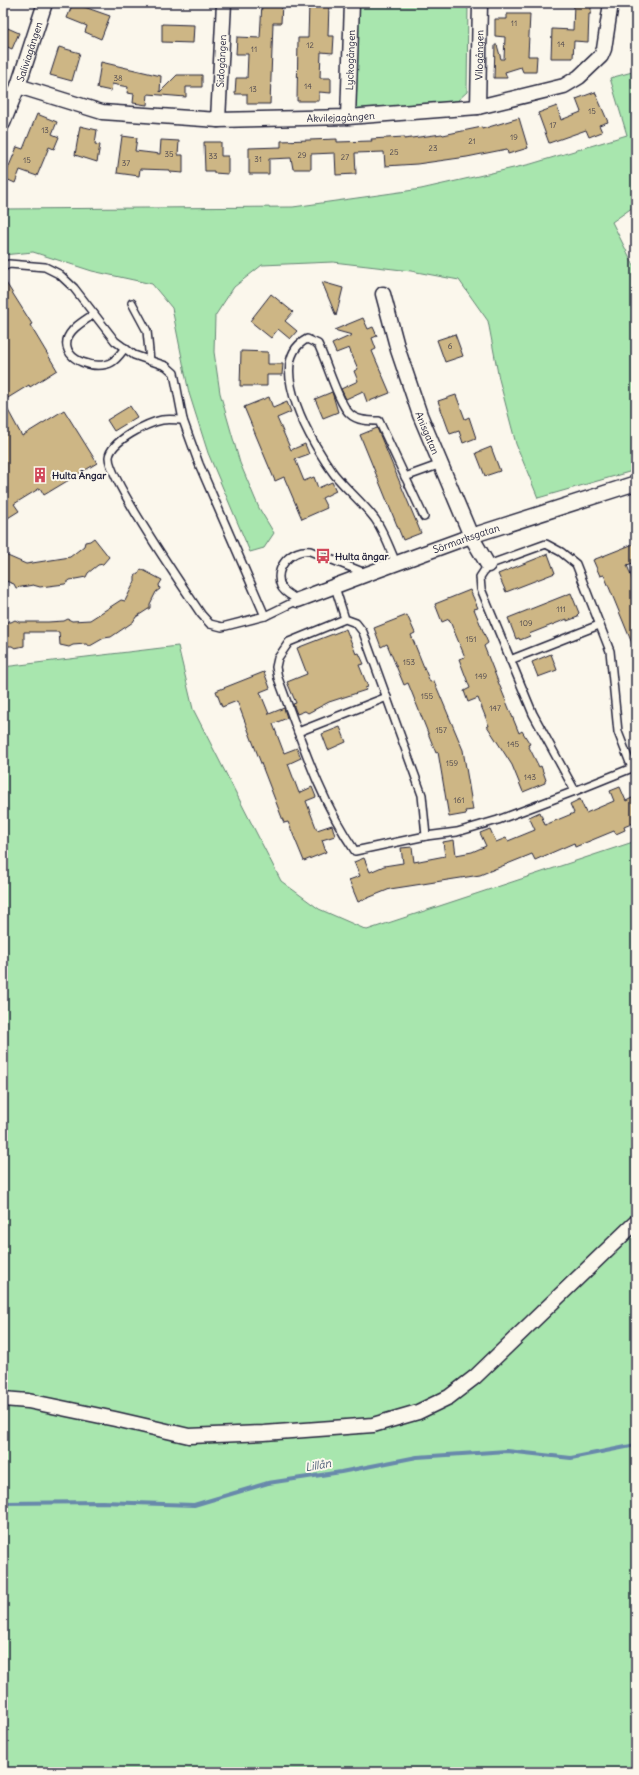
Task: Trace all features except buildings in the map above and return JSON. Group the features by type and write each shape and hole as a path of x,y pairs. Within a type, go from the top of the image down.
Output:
{"street":[{"name":"Saliviagången","path":"3,123 18,86 45,3"},
{"name":"Sidogången","path":"218,120 224,3"},
{"name":"Lyckogången","path":"348,117 352,3"},
{"name":"Vilogången","path":"478,108 480,3"},
{"name":"Akvilejagången","path":"18,86 102,112 218,120 348,117 478,108 564,86 579,77 601,56 604,49 611,3"},
{"name":"Anisgatan","path":"383,294 398,350 420,414 471,536 488,565"},
{"name":"Sörmarksgatan","path":"298,600 471,536 636,482"},
{"path":"3,1399 28,1401 115,1418 189,1436 264,1433 373,1425 418,1412 448,1398 476,1377 636,1222"}],"lane":[{"path":"3,267 9,264 45,267 59,274 74,288 115,341 134,354 166,366 174,373 183,420 199,464 265,616"},
{"path":"132,304 147,331 150,361"},
{"path":"94,314 71,332 68,340 68,346 71,353 80,362 97,366 112,362 125,348"},
{"path":"396,564 376,521 335,475 316,447 299,413 290,378 292,352 300,343 307,339 318,344 342,404 349,414 356,418 379,421 424,517"},
{"path":"183,420 163,420 147,425 128,436 117,444 109,455 109,465 124,493 201,614 210,624 222,627 265,616 298,600"},
{"path":"405,477 441,464"},
{"path":"426,836 422,795 387,697 362,632 356,623 345,619 289,642 278,658 276,667 278,678 298,732 322,791 342,833 355,851 426,836 457,832 498,820 574,791 634,767 618,732 610,651 576,564 561,552 546,544 488,565 480,577 481,589 533,714 574,791"},
{"path":"298,600 285,592 280,585 280,575 285,561 297,552 304,550 310,551 367,574"},
{"path":"335,587 345,619"},
{"path":"510,660 599,625"},
{"path":"298,732 387,697"}],"green space":[{"path":"358,3 468,3 467,92 457,101 382,109 354,109"},
{"path":"636,71 636,205 612,222 636,270 636,470 538,498 516,444 499,379 488,321 459,280 411,271 333,262 262,265 234,287 215,316 214,352 220,393 240,463 259,508 274,533 264,548 250,552 208,453 189,393 172,308 152,284 92,271 33,252 3,255 3,209 293,207 421,189 531,164 627,135 610,78"},
{"path":"178,646 193,709 281,881 319,909 367,930 636,841 636,1772 3,1772 3,667"}],"waterway":[{"name":"Lillån","path":"3,1503 102,1502 194,1505 268,1483 341,1472 417,1457 507,1451 571,1458 636,1445"}],"place":[{"name":"Hulta Ängar","path":"40,475"},
{"name":"Hulta ängar","path":"323,556"}]}
